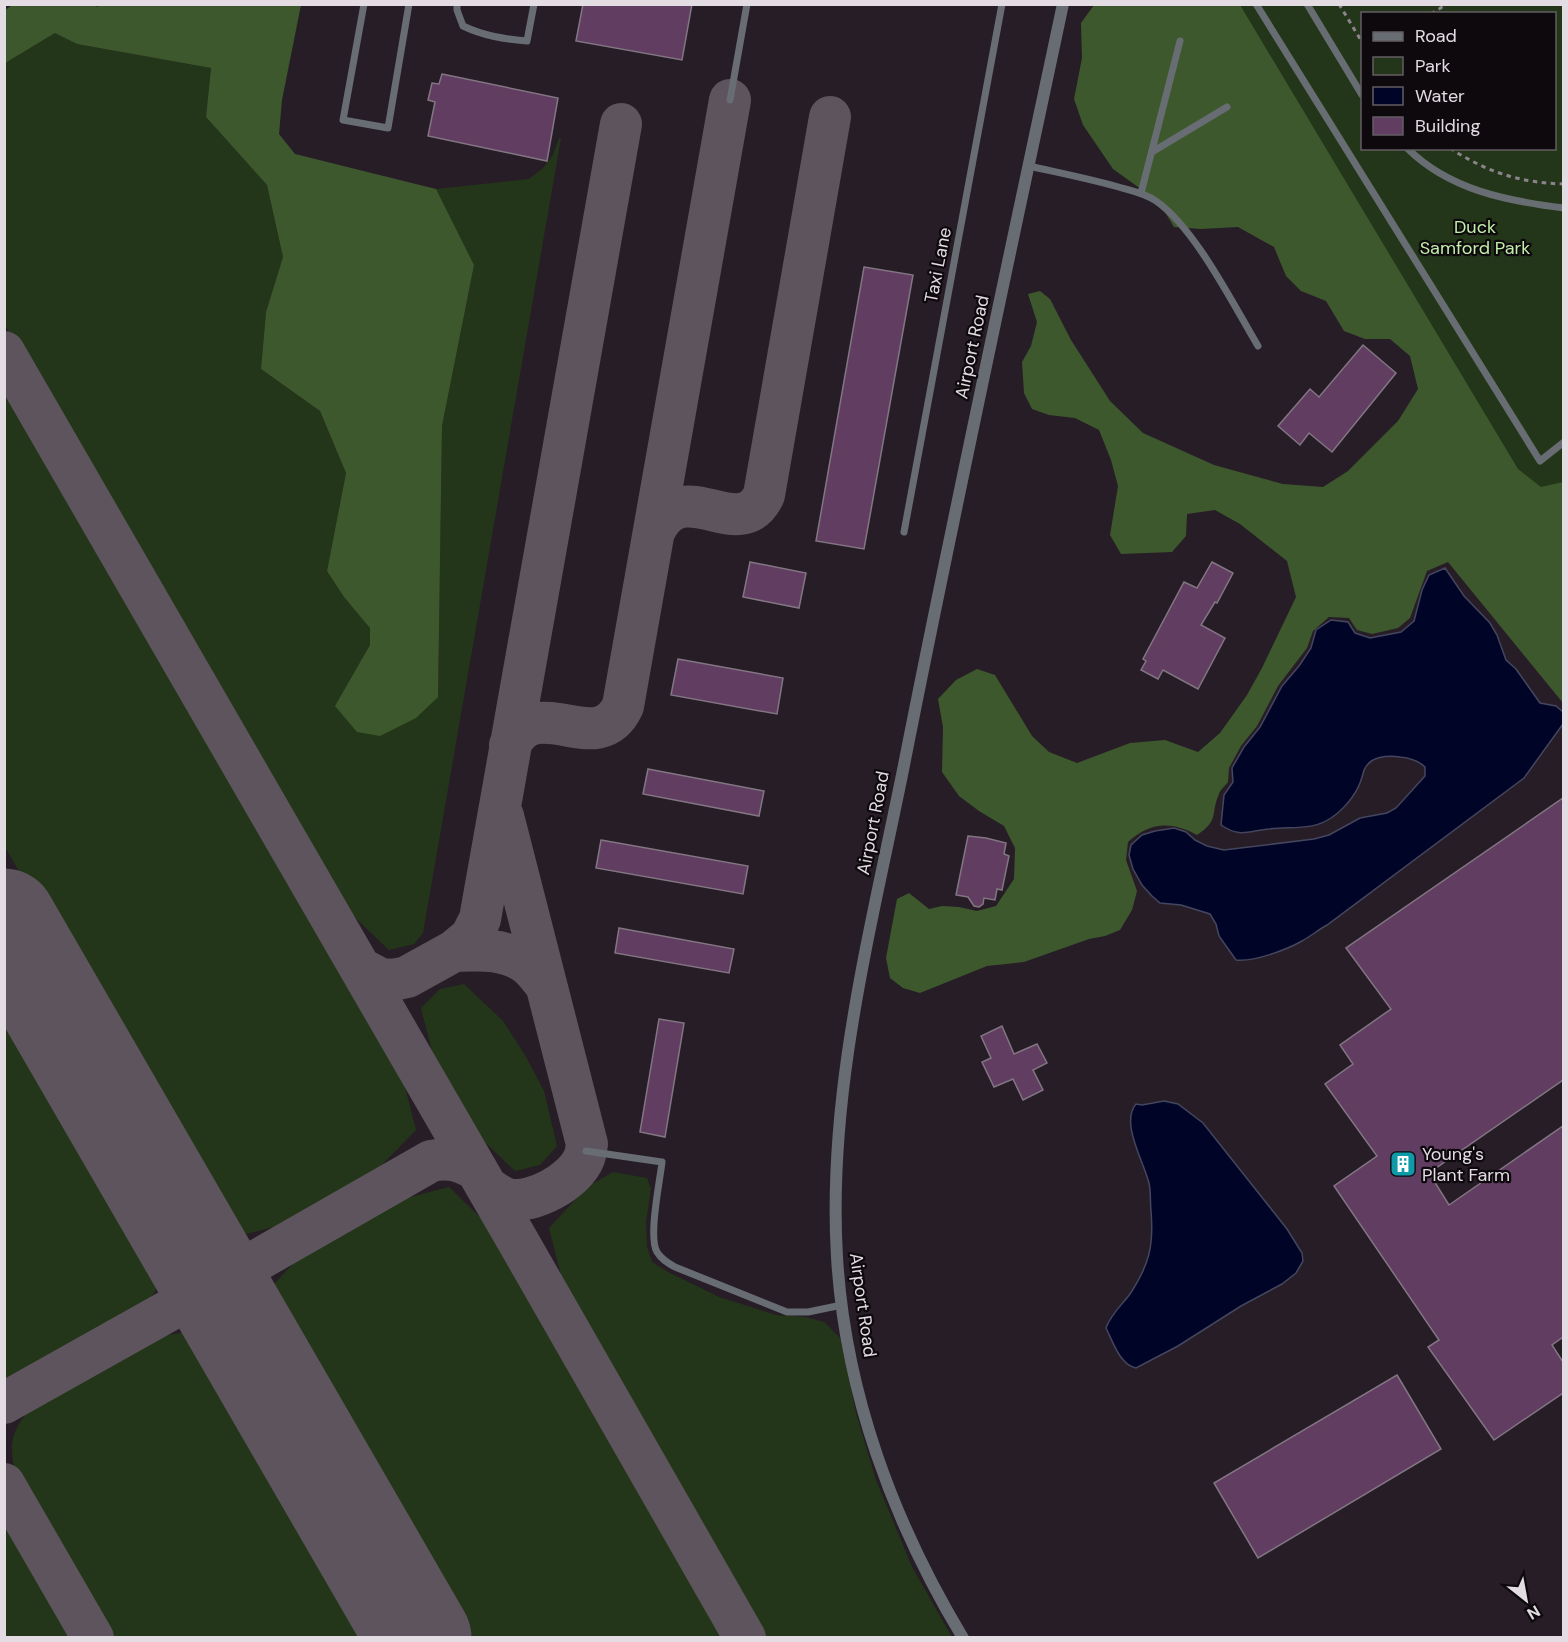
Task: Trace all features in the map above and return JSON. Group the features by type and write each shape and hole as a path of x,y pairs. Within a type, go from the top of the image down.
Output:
{"street":[{"name":"Airport Road","path":"963,1638 912,1545 884,1476 861,1404 846,1333 837,1261 835,1207 837,1156 840,1116 859,989 934,613 1063,4"}],"lane":[{"path":"364,4 343,120 388,128 409,4"},
{"path":"457,4 463,26 477,33 497,38 527,41 534,4"},
{"path":"730,100 747,4"},
{"name":"Taxi Lane","path":"904,532 1002,4"},
{"path":"1257,4 1540,461 1563,442"},
{"path":"1307,4 1361,93"},
{"path":"1141,193 1180,41"},
{"path":"1152,152 1227,107"},
{"path":"1410,150 1445,177 1467,188 1519,202 1563,208"},
{"path":"1029,166 1100,181 1141,193 1155,200 1170,212 1190,235 1258,346"},
{"path":"586,1151 662,1162 653,1234 656,1250 664,1261 787,1312 808,1312 843,1305"}],"path":[{"path":"1339,4 1361,40"},
{"path":"1434,12 1447,4"},
{"path":"1453,150 1491,171 1516,179 1563,184"}],"green space":[{"path":"14,4 95,4 97,7 101,4 301,5 282,100 279,134 295,154 436,189 474,265 442,426 438,697 416,718 380,736 357,732 335,706 370,645 370,628 344,597 327,571 346,473 320,411 261,369 266,312 283,257 267,185 206,117 211,68 77,44 55,33 5,63 5,10"},
{"path":"1094,5 1240,5 1518,469 1541,487 1563,482 1563,703 1448,562 1427,571 1410,618 1398,628 1372,634 1357,630 1349,618 1329,617 1313,631 1307,648 1278,686 1257,726 1241,746 1229,768 1228,782 1216,801 1212,821 1204,830 1197,835 1178,827 1153,827 1136,835 1128,842 1126,860 1137,891 1132,910 1120,930 1024,962 987,966 920,993 903,988 890,978 886,958 897,899 909,893 929,909 942,906 977,911 996,906 1014,879 1015,848 1004,826 959,796 942,772 943,727 938,699 956,680 977,669 995,675 1032,736 1049,752 1077,763 1130,743 1165,740 1198,752 1220,733 1247,695 1296,597 1287,561 1240,524 1215,510 1187,514 1186,536 1172,552 1121,554 1110,535 1118,486 1099,430 1075,418 1049,415 1032,409 1024,393 1022,362 1031,346 1037,322 1028,294 1040,291 1050,299 1071,340 1110,401 1143,433 1214,465 1283,484 1323,487 1348,471 1398,421 1418,389 1410,356 1390,339 1365,339 1344,331 1326,301 1301,291 1286,276 1274,247 1238,227 1201,229 1174,227 1159,202 1113,169 1083,125 1074,99 1082,58 1081,23"},
{"name":"Duck Samford Park","path":"1231,5 1563,5 1563,556"},
{"path":"55,33 77,44 211,68 206,117 267,185 283,257 266,312 261,369 320,411 346,473 327,571 344,597 370,627 370,645 336,706 438,696 442,426 474,265 436,189 529,179 543,168 553,155 559,138 561,138 423,933 414,944 389,950 349,912 278,800 5,325 4,63"},
{"path":"5,375 345,964 402,1075 416,1130 378,1169 333,1199 282,1225 230,1238 5,847"},
{"path":"464,984 503,1021 544,1091 557,1146 540,1165 515,1171 475,1133 435,1063 421,1008 440,989"},
{"path":"4,986 163,1261 158,1286 143,1306 5,1384"},
{"path":"613,1172 647,1178 651,1189 646,1222 647,1247 652,1262 719,1297 776,1315 805,1317 824,1322 840,1338 856,1413 876,1480 912,1567 952,1637 760,1637 622,1398 563,1283 549,1228 587,1187"},
{"path":"449,1187 489,1226 559,1338 732,1637 461,1637 264,1295 299,1257 347,1225 395,1201"},
{"path":"186,1332 209,1342 380,1637 112,1637 14,1467 12,1443 19,1424 29,1410 162,1336"},
{"path":"5,1518 73,1637 5,1637"}],"water":[{"path":"1445,568 1464,596 1490,623 1506,660 1516,669 1540,703 1556,706 1563,712 1563,724 1524,778 1327,925 1302,941 1279,951 1252,959 1236,960 1219,936 1210,914 1181,905 1160,903 1152,896 1142,885 1133,869 1129,855 1131,845 1142,835 1174,828 1186,832 1207,846 1224,850 1314,839 1329,835 1360,818 1387,813 1396,808 1425,776 1425,767 1410,759 1395,756 1370,762 1352,798 1340,811 1324,822 1309,826 1244,833 1221,825 1224,795 1233,782 1232,768 1244,747 1260,727 1282,686 1311,648 1316,630 1331,620 1348,622 1355,633 1370,638 1401,632 1414,621 1422,590 1429,575"},
{"path":"1164,1101 1178,1104 1203,1123 1287,1229 1302,1253 1303,1261 1296,1273 1282,1284 1241,1306 1178,1346 1136,1368 1121,1358 1106,1328 1113,1314 1130,1294 1142,1274 1151,1245 1150,1186 1132,1132 1132,1112 1136,1104"}],"building":[{"path":"583,4 692,4 682,60 576,41"},
{"path":"442,74 558,98 547,161 428,136 435,102 428,100 432,83 439,84"},
{"path":"864,267 913,275 864,549 816,541"},
{"path":"1363,345 1396,373 1332,452 1309,433 1300,445 1278,426 1310,389 1319,397"},
{"path":"750,562 806,573 799,608 743,597"},
{"path":"1212,562 1233,573 1217,603 1215,602 1201,625 1225,638 1198,689 1163,670 1158,679 1141,670 1146,661 1143,659 1184,582 1197,588"},
{"path":"678,659 783,678 777,714 671,695"},
{"path":"648,769 764,791 759,816 643,794"},
{"name":"Young's Plant Farm","path":"1563,798 1563,1080 1429,1173 1449,1205 1563,1126 1563,1337 1552,1345 1563,1362 1563,1393 1494,1440 1428,1347 1439,1340 1334,1186 1377,1156 1325,1084 1353,1064 1340,1045 1391,1009 1346,948"},
{"path":"968,836 1006,843 1004,854 1009,856 1002,890 997,889 995,900 984,898 983,904 979,907 974,906 968,897 956,895"},
{"path":"601,840 748,866 743,894 596,868"},
{"path":"619,928 734,949 729,973 615,953"},
{"path":"659,1019 684,1023 665,1137 640,1132"},
{"path":"1002,1026 1014,1054 1037,1044 1047,1063 1033,1070 1043,1090 1023,1100 1013,1079 994,1087 982,1062 991,1058 981,1036"},
{"path":"1397,1375 1441,1449 1258,1558 1214,1483"}],"taxiway":[{"path":"510,745 522,730 535,723 598,728 612,721 623,706 730,100"},
{"path":"654,532 666,515 679,507 695,507 740,514 753,509 764,495 830,117"},
{"path":"360,968 381,979 393,980 407,977 454,951 471,937 480,919 621,124"},
{"path":"4,352 745,1638"},
{"path":"487,1187 508,1199 518,1200 540,1195 572,1175 584,1158 587,1144 503,816"},
{"path":"454,951 492,951 510,955 530,966 546,985"},
{"path":"193,1246 213,1260 234,1265 251,1264 431,1161 444,1159 455,1161 477,1170"},
{"path":"4,1403 177,1306 192,1278 193,1246"},
{"path":"177,1306 197,1306 212,1310 241,1331"},
{"path":"4,1484 93,1638"}],"runway":[{"path":"4,921 419,1638"}],"place":[{"name":"Young's Plant Farm","path":"1403,1164"}]}
